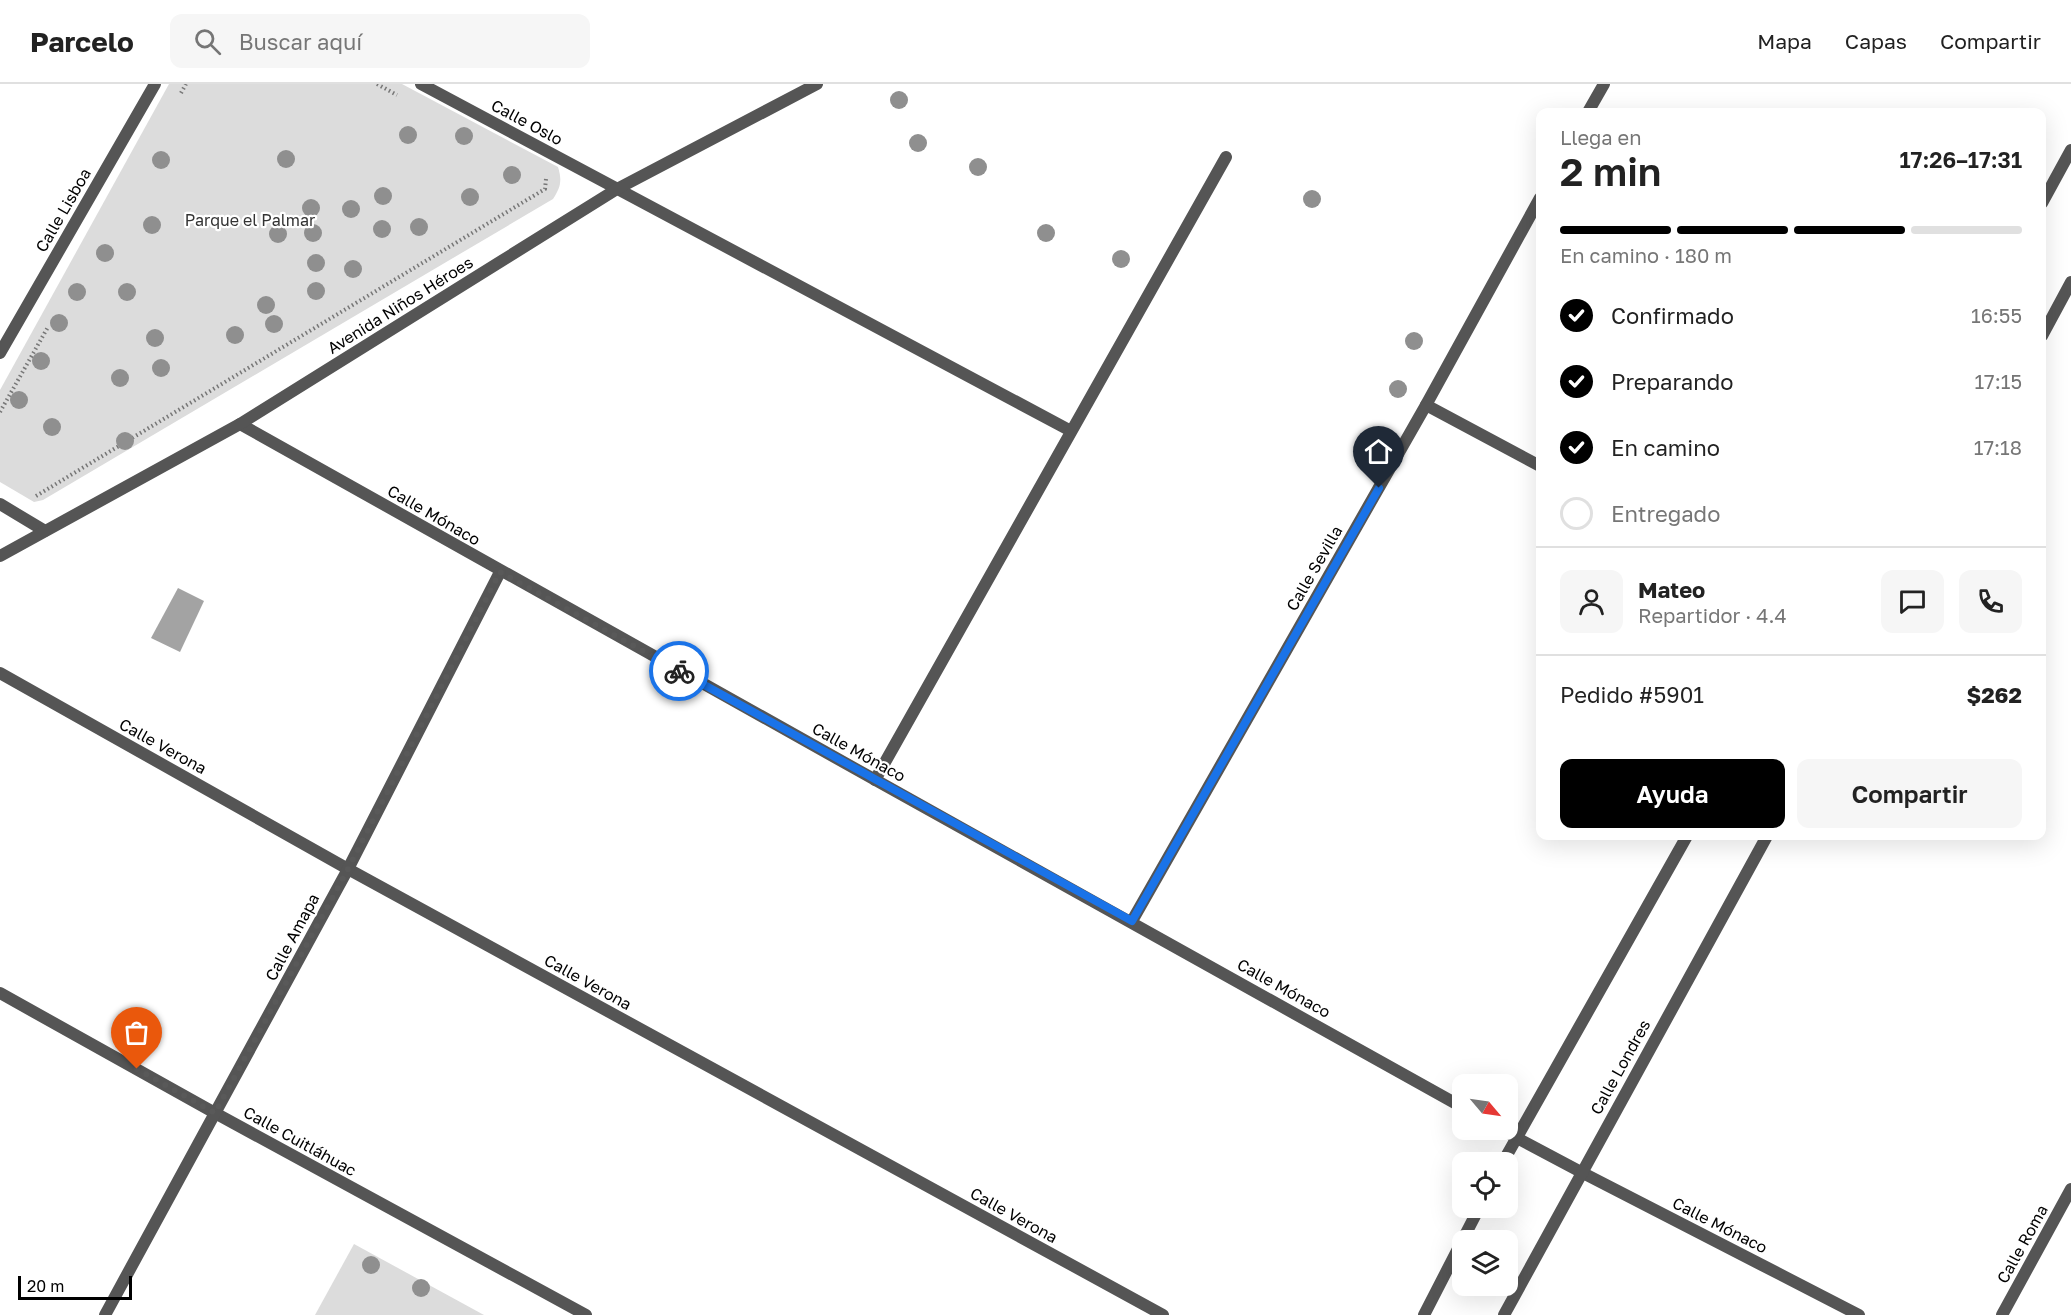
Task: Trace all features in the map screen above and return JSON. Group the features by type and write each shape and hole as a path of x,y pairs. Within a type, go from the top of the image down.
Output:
{"street":[{"name":"Calle Lisboa","path":"0,353 155,84"},
{"name":"Calle Oslo","path":"421,84 1071,431"},
{"name":"Avenida Niños Héroes","path":"0,556 240,424 617,189 818,84"},
{"path":"1590,108 1604,84"},
{"path":"2046,196 2071,150"},
{"path":"875,780 1226,157"},
{"name":"Calle Sevilla","path":"1132,921 1426,405 1536,205"},
{"path":"2046,329 2071,282"},
{"path":"1426,405 1536,464"},
{"name":"Calle Mónaco","path":"240,424 500,572 1132,921 1452,1101"},
{"path":"0,504 45,531"},
{"name":"Calle Amapa","path":"105,1315 348,869 500,572"},
{"name":"Calle Verona","path":"0,673 348,869 1163,1315"},
{"path":"1518,1133 1685,840"},
{"name":"Calle Londres","path":"1504,1315 1765,840"},
{"name":"Calle Cuitláhuac","path":"0,993 586,1315"},
{"name":"Calle Mónaco","path":"1518,1138 1859,1315"},
{"name":"Calle Roma","path":"2002,1315 2071,1189"},
{"path":"1424,1315 1474,1218"}],"path":[{"path":"28,491 37,496 545,189 544,174"}],"green space":[{"name":"Parque el Palmar","path":"169,84 402,84 558,167 559,187 553,199 43,500 34,502 0,482 0,390"},
{"path":"354,1244 484,1315 315,1315"}],"shaded area":[{"path":"178,588 204,601 180,652 151,638"}],"way so far":[{"path":"137,1069 215,1113 348,869 500,572 679,671"}],"route":[{"path":"679,671 1132,921 1379,488"}]}
